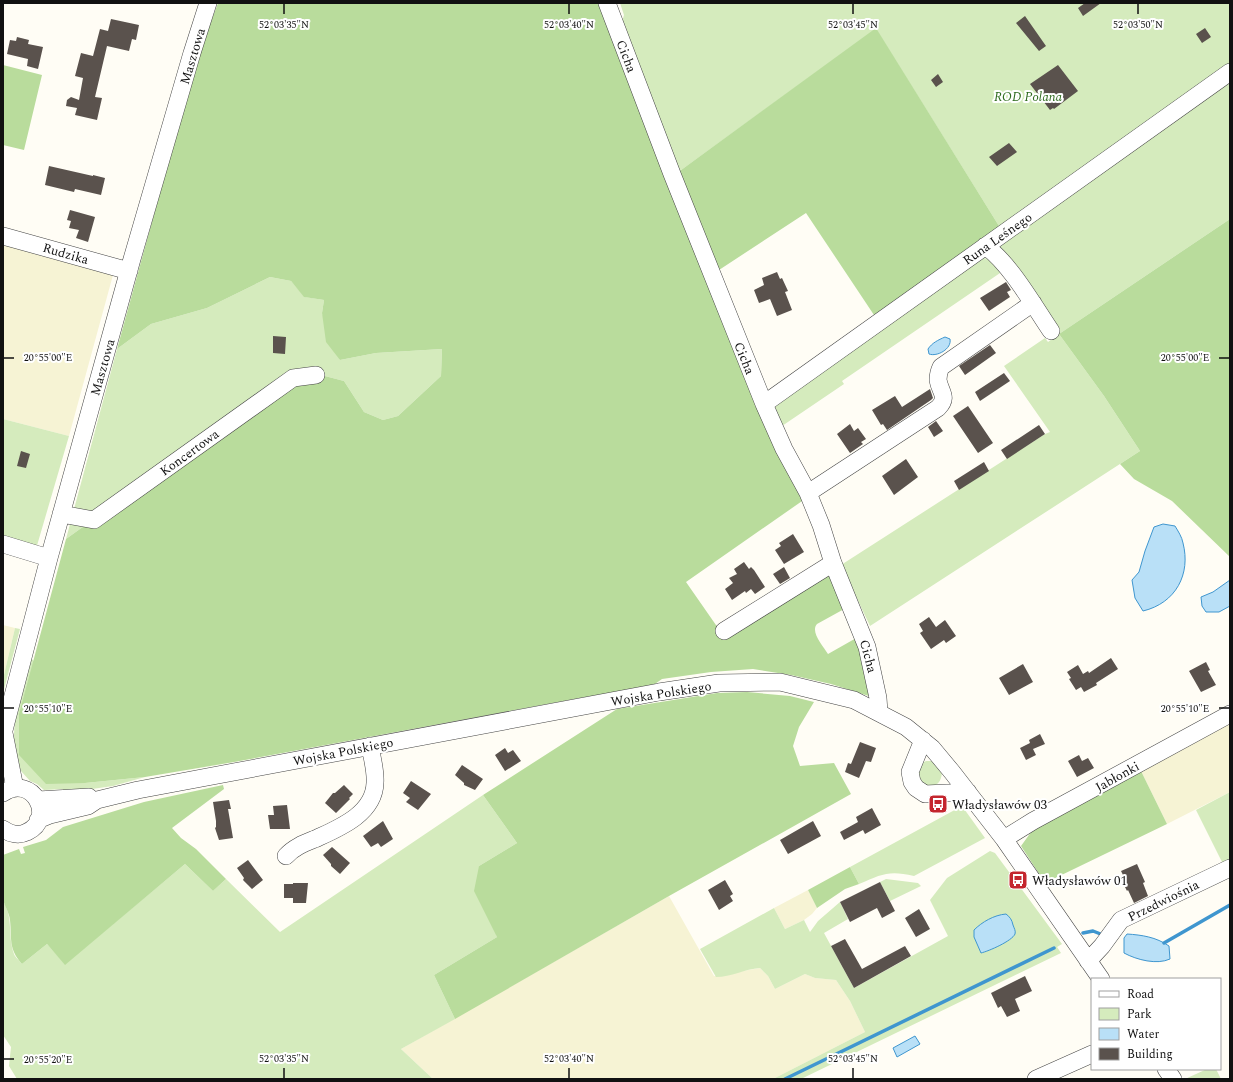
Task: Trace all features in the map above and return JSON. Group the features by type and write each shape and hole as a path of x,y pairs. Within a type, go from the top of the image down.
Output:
{"street":[{"name":"Masztowa","path":"9,790 3,734 49,558 129,271 192,53 208,3"},
{"name":"Cicha","path":"607,3 672,174 764,404 784,449 808,493 821,525 834,563 867,647 877,692 879,712"},
{"name":"Runa Leśnego","path":"764,404 1230,72"},
{"name":"Rudzika","path":"3,236 129,271"},
{"path":"985,246 998,257 1033,303 1051,331"},
{"path":"808,493 938,408 942,404 944,394 938,380 941,367 1033,303"},
{"name":"Koncertowa","path":"61,514 94,520 293,378 316,375"},
{"path":"3,544 49,558"},
{"path":"724,631 834,563"},
{"name":"Wojska Polskiego","path":"38,820 50,815 88,806 97,800 138,790 370,746 651,694 719,684 780,682 854,700 906,727 932,748 1004,839 1100,978"},
{"name":"Jabłonki","path":"1004,839 1033,821 1230,714"},
{"path":"923,740 910,772 912,782 916,788 925,794 968,792"},
{"path":"286,856 296,847 341,827 360,814 368,804 375,784 370,746"},
{"path":"4,833 24,833 35,826 40,814 38,800 29,791 23,788 9,790"},
{"name":"Wojska Polskiego","path":"38,800 88,796 97,800"},
{"name":"Przedwiośnia","path":"1088,961 1102,946 1121,920 1230,868"},
{"path":"1036,1079 1091,1054"},
{"path":"1167,1070 1173,1079"}],"shaded area":[{"path":"3,241 113,275 69,436 3,419"},
{"path":"3,625 15,628 3,679"},
{"path":"1230,720 1230,792 1167,824 1140,769"},
{"path":"808,890 817,908 804,920 785,929 774,908"},
{"path":"669,896 714,976 760,968 768,976 775,989 805,974 815,978 836,980 850,1001 865,1032 773,1079 433,1079 401,1049"}],"green space":[{"path":"218,3 604,3 805,499 686,582 725,638 832,571 846,608 817,624 815,627 816,635 828,654 858,637 872,697 831,684 791,675 753,669 711,672 662,679 652,686 145,777 85,783 46,784 19,755 19,714 66,539 302,370 344,381 364,412 383,420 398,416 441,376 442,349 376,353 340,360 326,342 322,313 324,300 304,297 291,281 270,277 207,308 151,324 117,349 183,109 206,35"},
{"name":"ROD Polana","path":"620,3 1230,3 1230,64 1006,224 999,226 876,29 677,173 622,22 624,15"},
{"path":"876,28 999,226 995,232 874,315 806,213 719,270 677,173"},
{"path":"3,65 42,75 24,150 3,145"},
{"path":"1230,76 1230,219 1059,334 996,244"},
{"path":"1230,219 1230,557 1172,501 1134,479 1120,464 1140,451 1104,396 1059,334"},
{"path":"978,257 989,259 1003,271 842,381 844,384 782,426 772,402"},
{"path":"270,277 291,281 305,297 324,300 322,313 340,360 376,353 442,349 441,376 398,416 383,420 364,412 344,381 302,370 66,539 117,349 151,324 207,308"},
{"path":"1059,334 1104,396 1140,451 870,626 841,565 1050,432 1004,366 1045,338 1048,342"},
{"path":"3,419 69,436 36,549 3,540"},
{"path":"15,628 20,629 3,693 3,679"},
{"path":"31,659 33,660 85,783 145,777 113,786 64,793 63,789 44,790 37,784 30,781 21,771 13,748 15,719"},
{"path":"747,692 790,696 814,702 799,727 793,746 800,766 834,763 851,794 669,896 455,1019 434,975 497,937 474,891 479,866 517,843 483,795 617,709 717,693"},
{"path":"926,761 932,761 942,772 940,781 934,786 923,784 919,781 918,767"},
{"path":"1140,769 1167,824 1045,883 1021,846 1034,828"},
{"path":"223,785 224,789 172,828 181,838 196,849 226,879 213,891 185,864 65,965 47,944 22,964 14,953 9,917 3,899 3,855 19,849 21,854 25,853 23,847 46,840 63,827 144,802"},
{"path":"1230,792 1230,863 1224,866 1196,810"},
{"path":"483,795 517,843 479,866 497,937 434,975 455,1019 401,1049 433,1079 17,1079 9,1066 11,1047 3,1035 3,901 8,914 14,954 22,964 47,944 65,964 185,864 213,891 226,879 280,932"},
{"path":"962,806 985,838 914,876 892,873 859,884 850,867"},
{"path":"990,851 995,853 1062,944 1057,947 1061,953 801,1079 773,1079 865,1032 850,1001 836,980 815,978 805,974 775,989 768,976 760,968 727,976 716,977 700,949 774,908 785,929 804,920 810,932 818,921 840,902 848,919 824,933 854,988 948,936 930,900 947,878"},
{"path":"850,867 859,884 845,889 817,908 808,890"},
{"path":"886,879 918,883 921,886 890,901 880,882"},
{"path":"1205,1070 1216,1070 1221,1079 1185,1079"}],"water":[{"path":"945,337 950,339 949,346 940,353 932,355 929,354 928,349 935,342"},
{"path":"1163,524 1175,526 1182,539 1185,554 1183,576 1172,594 1164,601 1155,607 1143,611 1135,598 1132,580 1139,572 1154,527"},
{"path":"1230,580 1230,606 1219,612 1206,612 1202,606 1201,597 1213,592"},
{"path":"1006,914 1010,917 1015,934 1005,943 981,953 974,937 974,930 988,919"},
{"path":"1127,934 1159,940 1169,946 1170,959 1153,962 1135,958 1124,953 1124,938"},
{"path":"915,1036 920,1044 897,1057 893,1048"}],"building":[{"path":"1085,3 1101,3 1083,16 1078,8"},
{"path":"1025,16 1046,46 1039,51 1016,23"},
{"path":"111,19 139,25 136,40 132,39 129,51 107,46 95,97 102,98 97,120 75,115 77,108 66,106 67,100 71,97 79,100 83,78 75,76 81,53 93,56 100,29 108,31"},
{"path":"1205,28 1211,37 1202,43 1196,34"},
{"path":"17,37 29,40 28,44 43,47 38,69 27,66 28,59 7,54 10,40 16,41"},
{"path":"1058,65 1078,91 1054,109 1053,108 1050,110 1030,84"},
{"path":"938,74 943,82 936,87 931,80"},
{"path":"1009,143 1017,152 997,166 989,157"},
{"path":"49,166 105,178 101,195 75,189 74,192 45,185"},
{"path":"70,210 95,217 88,242 76,238 79,230 69,228 71,221 67,220"},
{"path":"777,272 780,279 782,278 788,291 785,292 792,310 777,316 770,299 759,303 754,290 764,285 762,278"},
{"path":"1006,282 1011,290 1007,292 1010,297 989,311 980,298"},
{"path":"273,336 286,337 285,354 273,353"},
{"path":"990,345 996,353 965,375 959,366"},
{"path":"1004,373 1010,381 980,401 975,392"},
{"path":"930,389 933,398 931,400 887,430 883,424 881,425 872,410 895,396 902,407"},
{"path":"968,406 993,443 978,453 953,416"},
{"path":"936,421 943,431 934,437 928,427"},
{"path":"850,424 854,431 858,428 866,439 861,442 863,444 850,453 837,434"},
{"path":"1039,425 1045,434 1007,459 1001,450"},
{"path":"21,451 30,454 26,468 17,466"},
{"path":"906,459 918,477 894,495 882,476"},
{"path":"984,462 989,471 959,490 954,481"},
{"path":"793,534 804,552 784,564 775,550 781,546 779,543"},
{"path":"744,562 749,569 751,567 754,570 765,587 755,594 751,589 746,593 745,591 732,600 725,589 733,583 729,578 737,574 734,569"},
{"path":"784,567 790,578 780,584 773,574"},
{"path":"929,617 936,627 945,620 956,636 946,643 944,640 931,649 920,633 923,631 919,624"},
{"path":"1111,658 1118,669 1096,683 1097,685 1084,692 1081,687 1076,690 1069,679 1071,678 1067,672 1078,665 1083,674 1088,671 1089,673"},
{"path":"1206,662 1210,670 1208,671 1216,685 1201,692 1189,671"},
{"path":"1023,664 1033,682 1009,695 999,678"},
{"path":"1040,734 1045,744 1033,749 1036,755 1026,760 1020,748 1030,743 1029,740"},
{"path":"860,742 876,748 871,762 866,761 859,778 845,772 848,763 851,764"},
{"path":"505,748 508,753 513,750 521,761 505,771 495,755"},
{"path":"1079,755 1082,761 1088,758 1094,768 1077,777 1068,761"},
{"path":"462,765 483,779 475,790 464,785 464,783 455,775"},
{"path":"411,781 431,794 418,810 406,802 410,798 403,793"},
{"path":"344,785 353,794 336,813 325,803 333,793"},
{"path":"229,800 231,809 228,809 233,838 219,840 215,828 216,821 213,802"},
{"path":"287,805 290,829 270,829 268,815 274,815 273,806"},
{"path":"872,808 881,825 865,834 863,830 844,840 840,832 858,822 856,817"},
{"path":"383,821 393,839 381,847 378,843 371,847 363,836"},
{"path":"813,821 821,836 788,854 780,840"},
{"path":"332,847 350,863 340,874 331,866 323,855"},
{"path":"248,860 263,880 252,889 243,880 244,878 237,868"},
{"path":"1137,864 1145,882 1143,883 1148,896 1134,903 1122,881 1125,879 1121,871"},
{"path":"725,880 733,894 730,896 733,901 719,910 708,890"},
{"path":"880,882 895,911 882,918 877,908 850,922 840,902"},
{"path":"308,883 306,903 293,903 293,898 284,898 284,884"},
{"path":"919,909 930,929 916,937 905,918"},
{"path":"845,939 862,969 905,946 911,956 854,988 831,946"},
{"path":"1025,976 1032,991 1015,999 1020,1011 1007,1017 1001,1006 998,1008 991,993"}],"waterway":[{"path":"1164,943 1230,905"},
{"path":"1083,933 1093,931 1103,935"},
{"path":"785,1079 1054,948"}],"place":[{"name":"Władysławów 03","path":"938,804"},
{"name":"Władysławów 01","path":"1018,880"}]}
